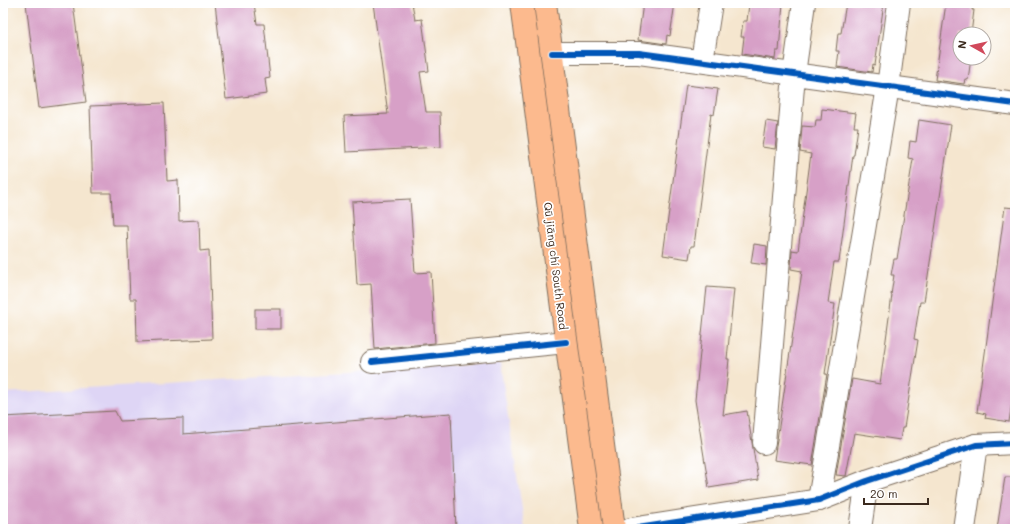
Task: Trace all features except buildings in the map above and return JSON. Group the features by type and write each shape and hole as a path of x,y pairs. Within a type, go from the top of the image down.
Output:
{"main road":[{"name":"Qū jiāng chí South Road","path":"522,3 591,529"},
{"name":"Qū jiāng chí South Road","path":"545,3 614,529"}],"street":[{"path":"702,62 711,3"},
{"path":"764,443 794,74 804,3"},
{"path":"818,500 888,86 899,3"},
{"path":"552,53 640,53 1015,104"},
{"path":"372,362 566,342"},
{"path":"631,529 818,500 867,481 976,445 1015,443"},
{"path":"964,529 976,445"},
{"path":"860,529 867,481"}],"shaded area":[{"path":"500,363 525,529 3,529 3,393"}],"cycle path":[{"path":"552,53 639,53 1015,104"},
{"path":"372,362 566,342"},
{"path":"631,529 819,500 867,481 976,445 1015,443"}]}
